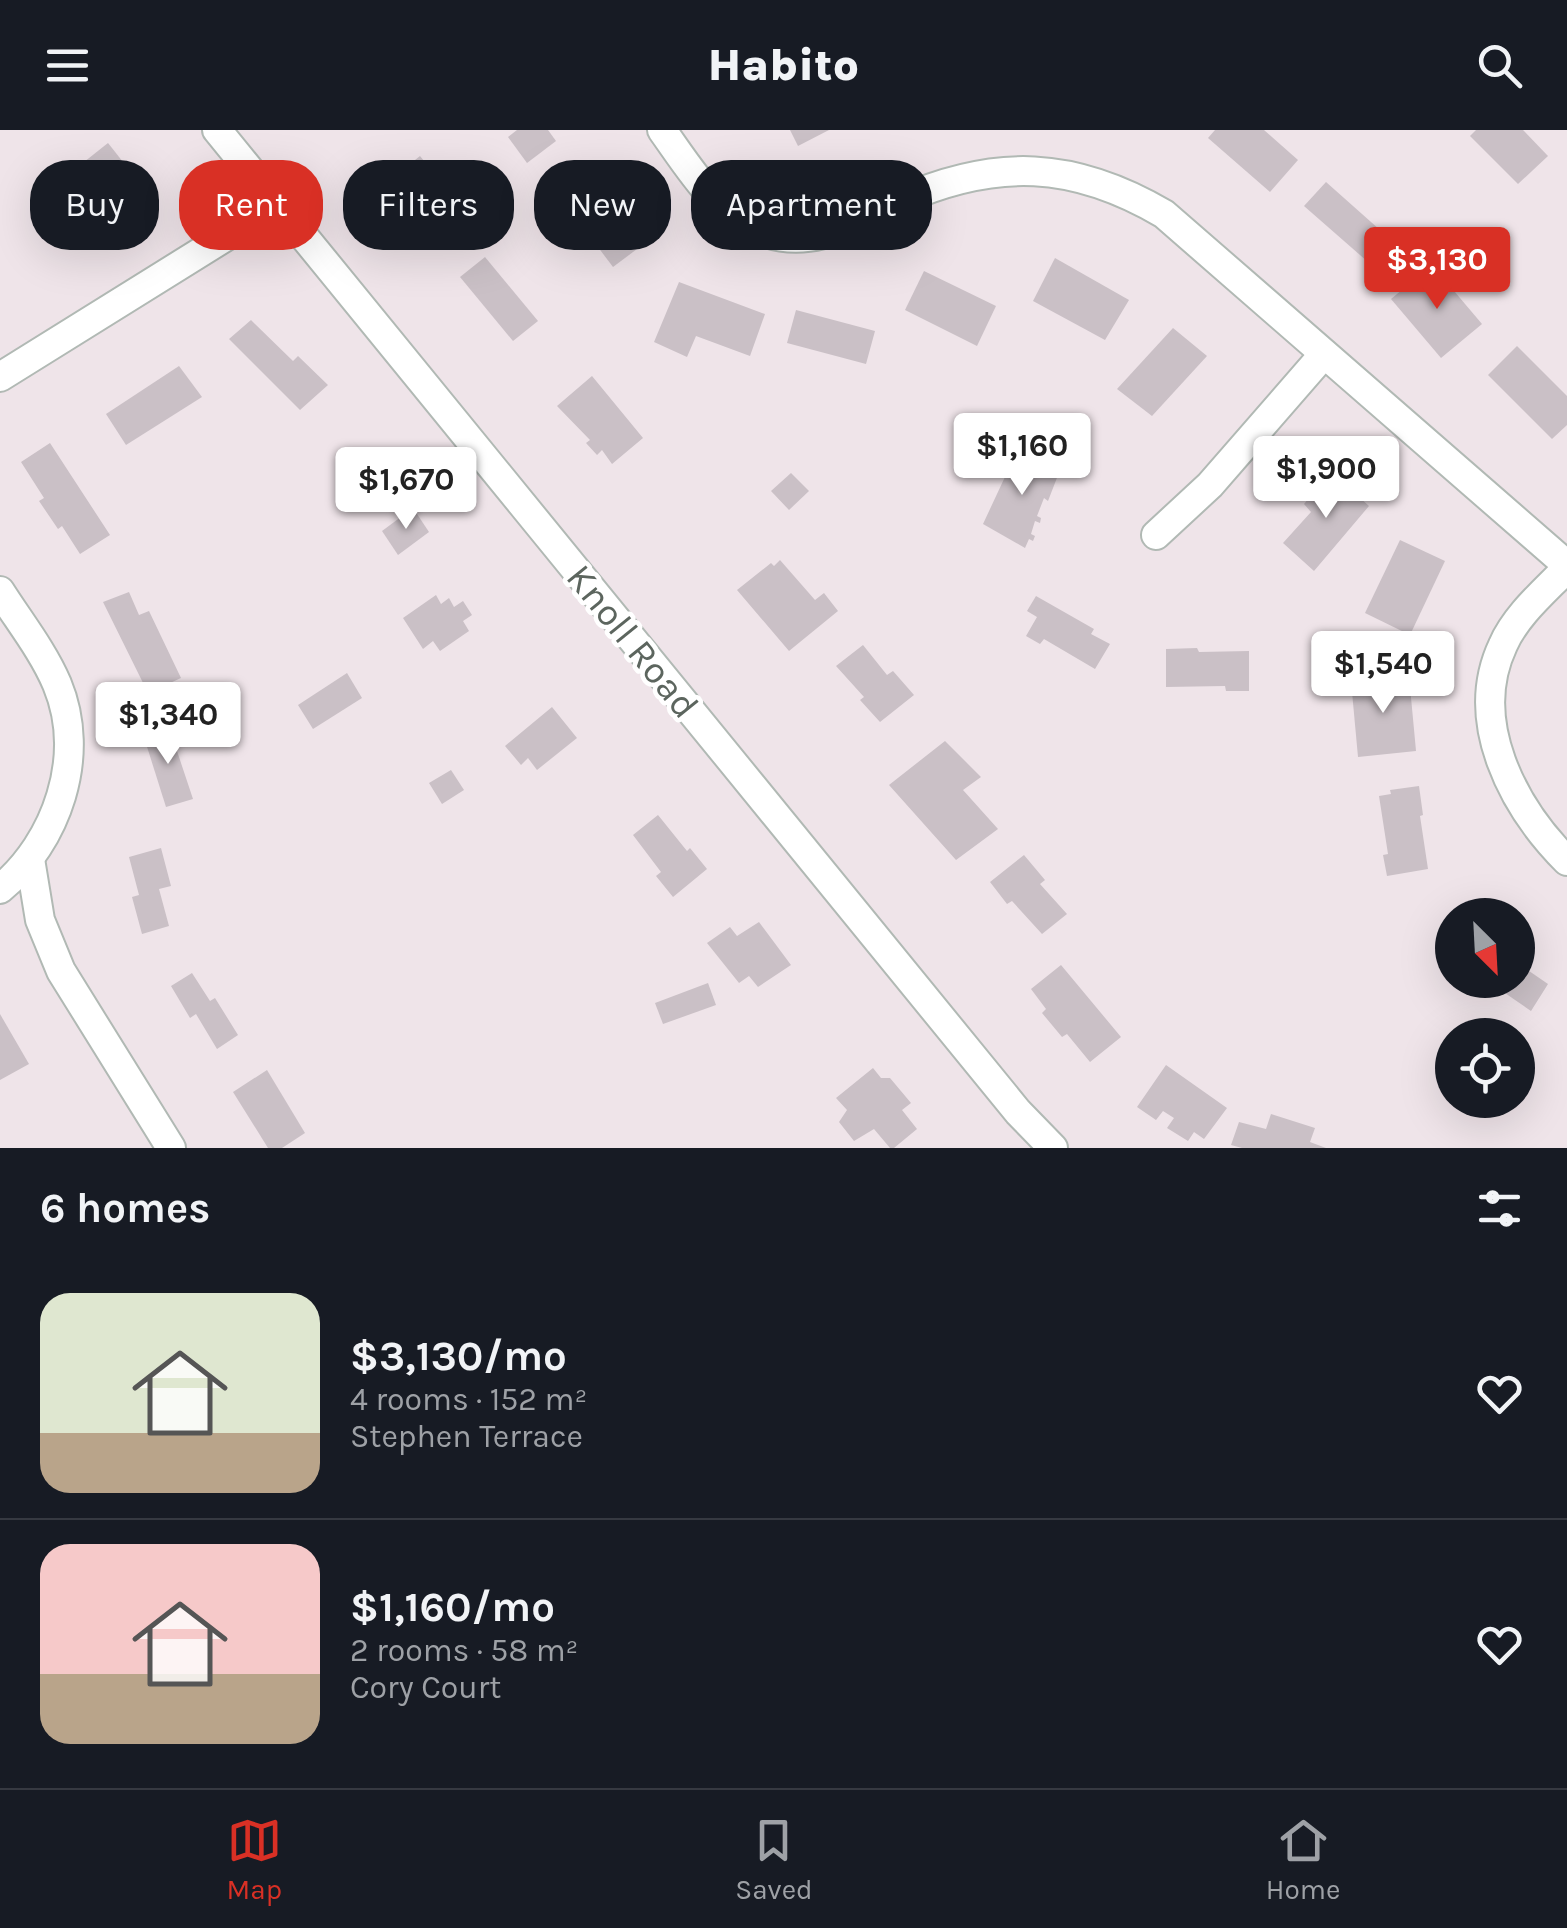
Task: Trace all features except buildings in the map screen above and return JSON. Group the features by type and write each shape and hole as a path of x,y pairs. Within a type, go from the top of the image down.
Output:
{"street":[{"name":"Knoll Road","path":"217,130 242,160"},
{"path":"662,130 716,201 739,220 780,236 799,238 835,232 945,182 1024,170 1062,172 1098,181 1164,214 1567,566 1512,627 1503,643 1492,678 1490,703 1494,734 1511,786 1530,818 1567,861"},
{"path":"0,377 204,250"},
{"name":"Knoll Road","path":"315,250 1005,1097 1054,1148"},
{"path":"1156,535 1210,485 1324,354"},
{"path":"0,590 50,670 64,704 68,730 66,778 57,810 30,859 0,890"},
{"path":"30,859 40,920 61,971 170,1148"}]}
